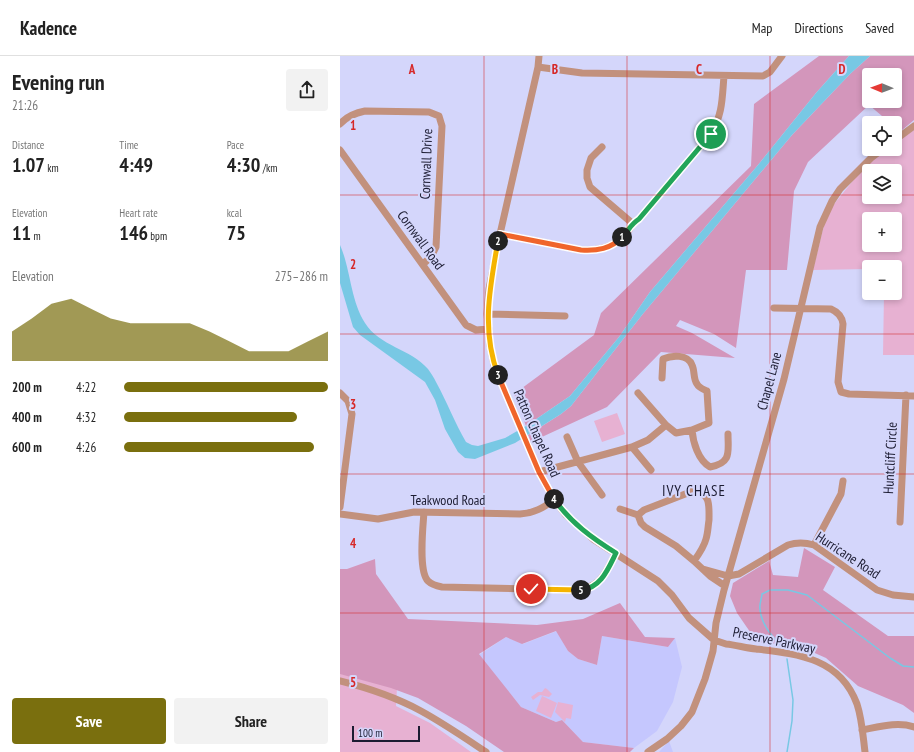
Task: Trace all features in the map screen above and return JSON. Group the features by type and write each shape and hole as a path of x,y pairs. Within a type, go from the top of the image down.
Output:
{"street":[{"name":"Patton Chapel Road","path":"539,56 489,289 487,314 488,330 494,364 539,472 554,500 566,515 581,529 637,566 666,588 689,618 714,640"},
{"path":"538,66 582,73 763,76 770,72 782,56"},
{"path":"500,234 581,250 595,251 608,248 618,241 629,230 632,223 639,219 711,134 718,122 722,109 724,76"},
{"name":"Cornwall Drive","path":"340,124 350,115 356,112 365,111 429,112 439,116 442,126 436,247 431,257 423,264"},
{"path":"902,135 914,126"},
{"path":"602,147 591,158 587,170 587,178 590,187 632,223"},
{"name":"Cornwall Road","path":"340,150 466,325 476,330 488,330"},
{"name":"Chapel Lane","path":"714,640 716,623 725,586 784,379 816,240 826,212 840,189 874,156"},
{"path":"774,308 831,309 836,311 842,318 843,324 838,382 841,392 849,394 910,395"},
{"path":"487,314 565,316"},
{"path":"638,393 666,426 676,433 692,430 709,423 707,391 701,389 696,383 692,364 689,360 682,356 667,357 663,359 662,378"},
{"path":"340,393 348,401 352,414 343,460 340,507"},
{"name":"Huntcliff Circle","path":"900,522 910,395"},
{"path":"539,472 632,447 648,440 666,426"},
{"path":"692,430 692,438 699,454 707,465 710,466 726,460 728,452 728,434"},
{"path":"566,437 578,462 602,495"},
{"path":"632,447 651,470"},
{"path":"814,545 842,494 843,481"},
{"path":"638,516 639,512 687,492 698,491 708,498 709,507 707,537 701,551 694,561"},
{"name":"Teakwood Road","path":"340,514 378,519 389,518 407,512 532,513 554,500"},
{"path":"620,509 638,516 641,523 645,527 676,546 710,576 725,586"},
{"path":"424,512 422,568 427,580 436,586 458,588 586,589 599,582 616,553"},
{"name":"Hurricane Road","path":"728,576 739,574 788,545 799,542 814,545 877,590 893,595 914,597"},
{"path":"703,569 728,576"},
{"path":"648,752 667,739 681,726 692,712 705,679 713,651 714,640"},
{"name":"Preserve Parkway","path":"714,640 726,644 803,656 824,665 840,679 851,694 859,712 865,752"},
{"path":"340,681 361,686 420,710 486,752"},
{"path":"862,730 893,725 909,725 914,727"}],"shaded area":[{"path":"819,56 849,56 816,93 758,165 650,292 619,337 570,396 526,426 514,394 594,335 601,313 751,166 754,104"},
{"path":"849,56 870,56 850,74 792,135 642,315 571,406 515,443 475,459 465,458 458,452 445,429 435,400 425,382 360,335 353,327 340,283 340,245 344,255 356,304 365,323 371,331 378,337 421,362 428,369 466,442 478,446 505,438 526,426 570,396 619,337 650,292 758,165 816,93"},
{"path":"870,56 914,56 914,120 902,130 902,116 882,116 873,108 902,108 902,68 862,68 862,108 866,108 808,162 794,191 787,270 746,270 736,348 714,334 680,320 676,326 692,333 735,358 661,352 607,407 531,442 528,435 571,406 642,315 792,135 850,74"},
{"path":"914,130 914,355 883,355 884,300 902,300 902,260 862,260 862,269 813,270 827,213 862,169 862,204 902,204 902,164 866,164 877,156 902,156 902,138"},
{"path":"617,413 625,434 602,442 594,421"},
{"path":"804,548 835,567 823,590 888,636 914,636 914,713 903,705 858,686 826,658 799,646 757,642 737,613 730,596 733,583 769,561 773,575 798,577"},
{"path":"375,559 376,574 408,619 537,625 583,619 620,603 645,637 675,638 668,647 602,636 597,665 578,659 568,651 556,631 522,644 506,637 479,654 521,707 556,722 562,720 583,742 634,748 630,752 504,752 466,726 418,698 391,688 340,674 340,569 347,569"},
{"path":"557,631 568,651 578,659 597,665 602,636 668,647 675,638 682,667 673,702 657,731 634,748 583,742 562,720 556,722 521,707 479,655 506,637 523,644"},
{"path":"340,666 397,688 396,706 430,723 471,752 340,752"},
{"path":"545,688 552,694 549,697 540,695 533,700 531,697 538,692 542,692"},
{"path":"542,696 557,703 551,718 536,711"},
{"path":"558,702 573,705 571,719 566,718 565,722 555,712"},
{"path":"669,741 673,752 659,752"}],"waterway":[{"path":"783,648 768,630 761,615 760,605 762,594 770,590 788,590 807,595 890,658 903,666 914,667"},
{"path":"787,659 793,700 792,721 787,752"}],"district":[{"name":"IVY CHASE","path":"694,491"}],"route":[{"path":"531,589 576,590 594,586 603,576 616,553 593,539 581,529 566,515 554,500 539,472 494,364 490,345 487,314 489,289 500,234 581,250 595,251 608,248 629,230 632,223 639,219 711,134"}]}
